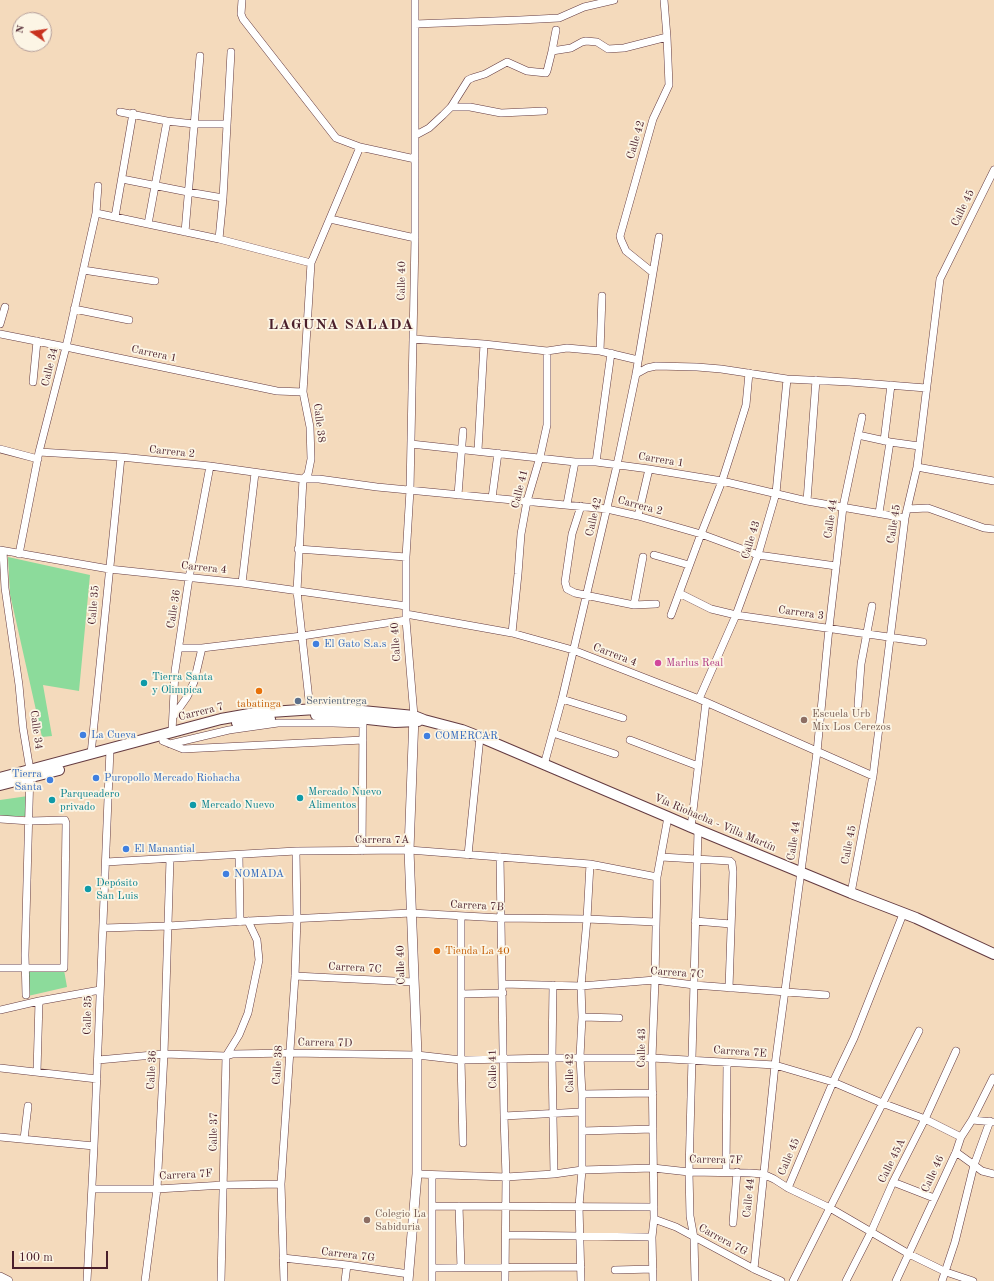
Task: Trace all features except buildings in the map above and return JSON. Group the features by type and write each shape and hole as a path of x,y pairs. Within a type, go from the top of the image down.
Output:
{"main road":[{"name":"Carrera 7","path":"0,778 30,774 110,752 172,732 220,719 255,713 331,708 363,717"},
{"name":"Carrera 7","path":"0,785 91,754 166,743 220,725 311,715 417,719"},
{"name":"Vía Riohacha - Villa Martín","path":"417,719 462,730 480,737 695,829 801,873 916,918 994,954"}],"street":[{"path":"242,0 241,14 243,19 336,138 360,147 415,160"},
{"name":"Calle 40","path":"409,1278 417,1174 417,1055 409,850 417,719 406,613 406,557 410,490 415,238 415,0"},
{"path":"415,24 559,18 584,7 614,0"},
{"name":"Calle 42","path":"652,272 626,251 620,236 653,119 669,85 664,0"},
{"path":"416,135 429,128 451,107 468,80 485,74 504,63 510,63 527,71 546,73 556,30"},
{"path":"552,51 571,48 586,41 597,42 608,49 624,48 667,37"},
{"path":"219,239 223,198 231,52"},
{"path":"185,232 200,56"},
{"path":"451,107 470,107 501,113 544,110"},
{"path":"120,112 133,113 167,121 194,124 227,124"},
{"path":"115,217 133,113"},
{"path":"148,224 167,121"},
{"name":"Calle 38","path":"310,709 297,591 298,549 303,479 308,474 312,459 310,427 303,392 311,263 360,147"},
{"name":"Calle 45","path":"851,893 873,776 905,518 917,467 940,279 994,170"},
{"path":"122,179 223,198"},
{"name":"Calle 34","path":"19,554 39,456 66,347 96,213 98,186"},
{"path":"96,213 219,239 311,263"},
{"path":"330,219 415,238"},
{"name":"Calle 42","path":"544,765 562,699 617,465 636,374 659,237"},
{"path":"83,270 155,281"},
{"path":"600,351 602,296"},
{"path":"0,324 5,307"},
{"path":"74,309 128,320"},
{"name":"Carrera 1","path":"0,334 277,391 303,392"},
{"path":"413,339 484,344 547,351 567,348 600,351 638,360"},
{"path":"32,382 37,341"},
{"path":"478,450 484,344"},
{"name":"Calle 41","path":"512,633 521,534 527,501 540,457 547,425 547,351"},
{"path":"596,462 611,353"},
{"path":"636,374 647,368 656,366 697,367 787,379 926,388"},
{"path":"671,615 722,481 746,405 749,373"},
{"name":"Calle 43","path":"695,1281 694,1238 690,1216 689,1172 696,921 697,858 695,829 702,700 758,555 776,493 787,379"},
{"path":"807,501 816,380"},
{"path":"879,513 887,441 891,385"},
{"name":"Calle 44","path":"754,1269 775,1065 817,752 829,628 843,508 862,417"},
{"path":"458,494 463,431"},
{"path":"858,435 920,446"},
{"name":"Carrera 1","path":"410,444 478,450 575,462 596,462 649,469 722,481 807,501 905,518"},
{"name":"Carrera 2","path":"0,449 39,456 121,458 210,466 365,486 607,509 638,516 701,534 758,555 836,566"},
{"path":"492,498 498,453"},
{"name":"Calle 35","path":"91,754 121,458"},
{"path":"567,504 575,462"},
{"name":"Calle 36","path":"172,732 175,670 189,578 210,466"},
{"path":"917,467 994,481"},
{"path":"638,516 649,469"},
{"path":"242,583 255,473"},
{"path":"581,506 572,534 565,582 567,589 575,593 634,605 656,604"},
{"path":"907,509 928,508 984,528 994,529"},
{"path":"298,549 406,557"},
{"name":"Calle 34","path":"1,551 30,774"},
{"name":"Carrera 4","path":"1,551 109,569 242,583 297,591 512,633 573,650 702,700 873,776"},
{"path":"654,555 689,565"},
{"path":"634,605 643,557"},
{"name":"Carrera 3","path":"679,593 711,609 736,615 923,642"},
{"path":"858,705 861,664 872,606"},
{"path":"179,648 202,648 302,636 406,613"},
{"path":"173,717 187,697 194,682 202,648"},
{"path":"562,699 623,718"},
{"path":"362,851 363,717"},
{"path":"553,733 615,754"},
{"path":"468,854 480,737"},
{"path":"166,743 183,750 363,740"},
{"path":"630,740 698,766"},
{"name":"Calle 35","path":"87,1281 104,928 110,752"},
{"path":"26,995 30,774"},
{"name":"Calle 43","path":"653,1281 652,1237 654,1208 652,1058 657,877 668,817"},
{"path":"0,820 65,820 66,823 64,968 0,968"},
{"name":"Carrera 7A","path":"106,862 296,851 409,850 590,864 657,877"},
{"name":"Calle 38","path":"284,1281 281,1184 295,976 297,918 296,851"},
{"path":"239,855 240,922"},
{"name":"Calle 41","path":"500,857 506,1177 505,1281"},
{"path":"660,857 697,858 730,861 732,863 729,988"},
{"name":"Calle 36","path":"145,1281 157,1189 164,1054 170,859"},
{"name":"Calle 42","path":"581,1281 579,1206 582,1170 582,1094 580,1057 582,1017 581,986 590,864"},
{"name":"Carrera 7B","path":"104,928 411,913 501,918 587,919 656,922"},
{"name":"Calle 45","path":"788,1188 833,1082 854,1038 903,914"},
{"path":"460,916 463,1142"},
{"path":"226,1056 239,1035 248,1013 259,960 257,940 248,921"},
{"path":"696,921 731,924"},
{"name":"Carrera 7C","path":"295,976 414,982"},
{"name":"Carrera 7C","path":"503,984 581,986 655,980 694,985 826,996"},
{"path":"553,985 552,1113 554,1174"},
{"path":"0,1010 100,990"},
{"path":"461,994 503,993"},
{"path":"37,1072 39,1001"},
{"path":"582,1017 619,1018"},
{"path":"793,1281 882,1103 920,1032"},
{"name":"Calle 45A","path":"846,1281 871,1232 893,1182 925,1119 956,1051"},
{"name":"Carrera 7D","path":"98,1060 164,1054 226,1056 233,1054 290,1053 417,1055 461,1060 504,1058"},
{"name":"Calle 37","path":"221,1281 226,1056"},
{"name":"Carrera 7E","path":"504,1058 652,1058 775,1065 833,1082 882,1103 925,1119 961,1137"},
{"path":"726,1172 727,1062"},
{"path":"0,1068 97,1079"},
{"name":"Calle 46","path":"896,1281 956,1152 961,1137 972,1120 993,1078"},
{"path":"582,1094 653,1093"},
{"path":"24,1139 28,1106"},
{"path":"504,1116 581,1112"},
{"path":"942,1281 955,1242 974,1166 992,1122 972,1120"},
{"path":"582,1130 653,1129"},
{"path":"0,1137 94,1146"},
{"path":"956,1152 982,1171 994,1174"},
{"name":"Carrera 7F","path":"417,1174 506,1177 554,1174 582,1170 653,1168 689,1172 737,1172 763,1174 830,1208 909,1254 946,1272 973,1281"},
{"path":"733,1223 737,1172"},
{"path":"432,1175 432,1281"},
{"path":"893,1182 934,1198"},
{"name":"Carrera 7F","path":"92,1189 157,1189 224,1185 281,1184"},
{"path":"432,1206 579,1206 654,1208"},
{"path":"459,1206 461,1268"},
{"name":"Carrera 7G","path":"654,1219 676,1227 754,1269 781,1281"},
{"path":"506,1235 652,1237"},
{"name":"Carrera 7G","path":"284,1258 347,1265 409,1278"},
{"path":"345,1281 347,1265"},
{"path":"433,1268 581,1267"},
{"path":"615,1270 653,1269"},
{"path":"0,1277 8,1281"}],"green space":[{"path":"8,557 90,575 79,691 43,685 52,736 42,737 10,594"},
{"path":"28,796 28,816 0,816 0,800"},
{"path":"28,970 64,970 67,987 28,996"}],"place":[{"name":"El Gato S.a.s","path":"316,644"},
{"name":"Marlus Real","path":"658,663"},
{"name":"Tierra Santa y Olimpica","path":"144,683"},
{"name":"tabatinga","path":"259,691"},
{"name":"Servientrega","path":"298,701"},
{"name":"Escuela Urb Mix Los Cerezos","path":"804,720"},
{"name":"La Cueva","path":"83,735"},
{"name":"COMERCAR","path":"427,736"},
{"name":"Puropollo Mercado Riohacha","path":"96,778"},
{"name":"Tierra Santa","path":"50,780"},
{"name":"Mercado Nuevo Alimentos","path":"300,798"},
{"name":"Parqueadero privado","path":"52,800"},
{"name":"Mercado Nuevo","path":"193,805"},
{"name":"El Manantial","path":"126,849"},
{"name":"NOMADA","path":"226,874"},
{"name":"Depósito San Luis","path":"88,889"},
{"name":"Tienda La 40","path":"437,951"},
{"name":"Colegio La Sabiduria","path":"367,1220"}],"district":[{"name":"LAGUNA SALADA","path":"341,325"}]}
